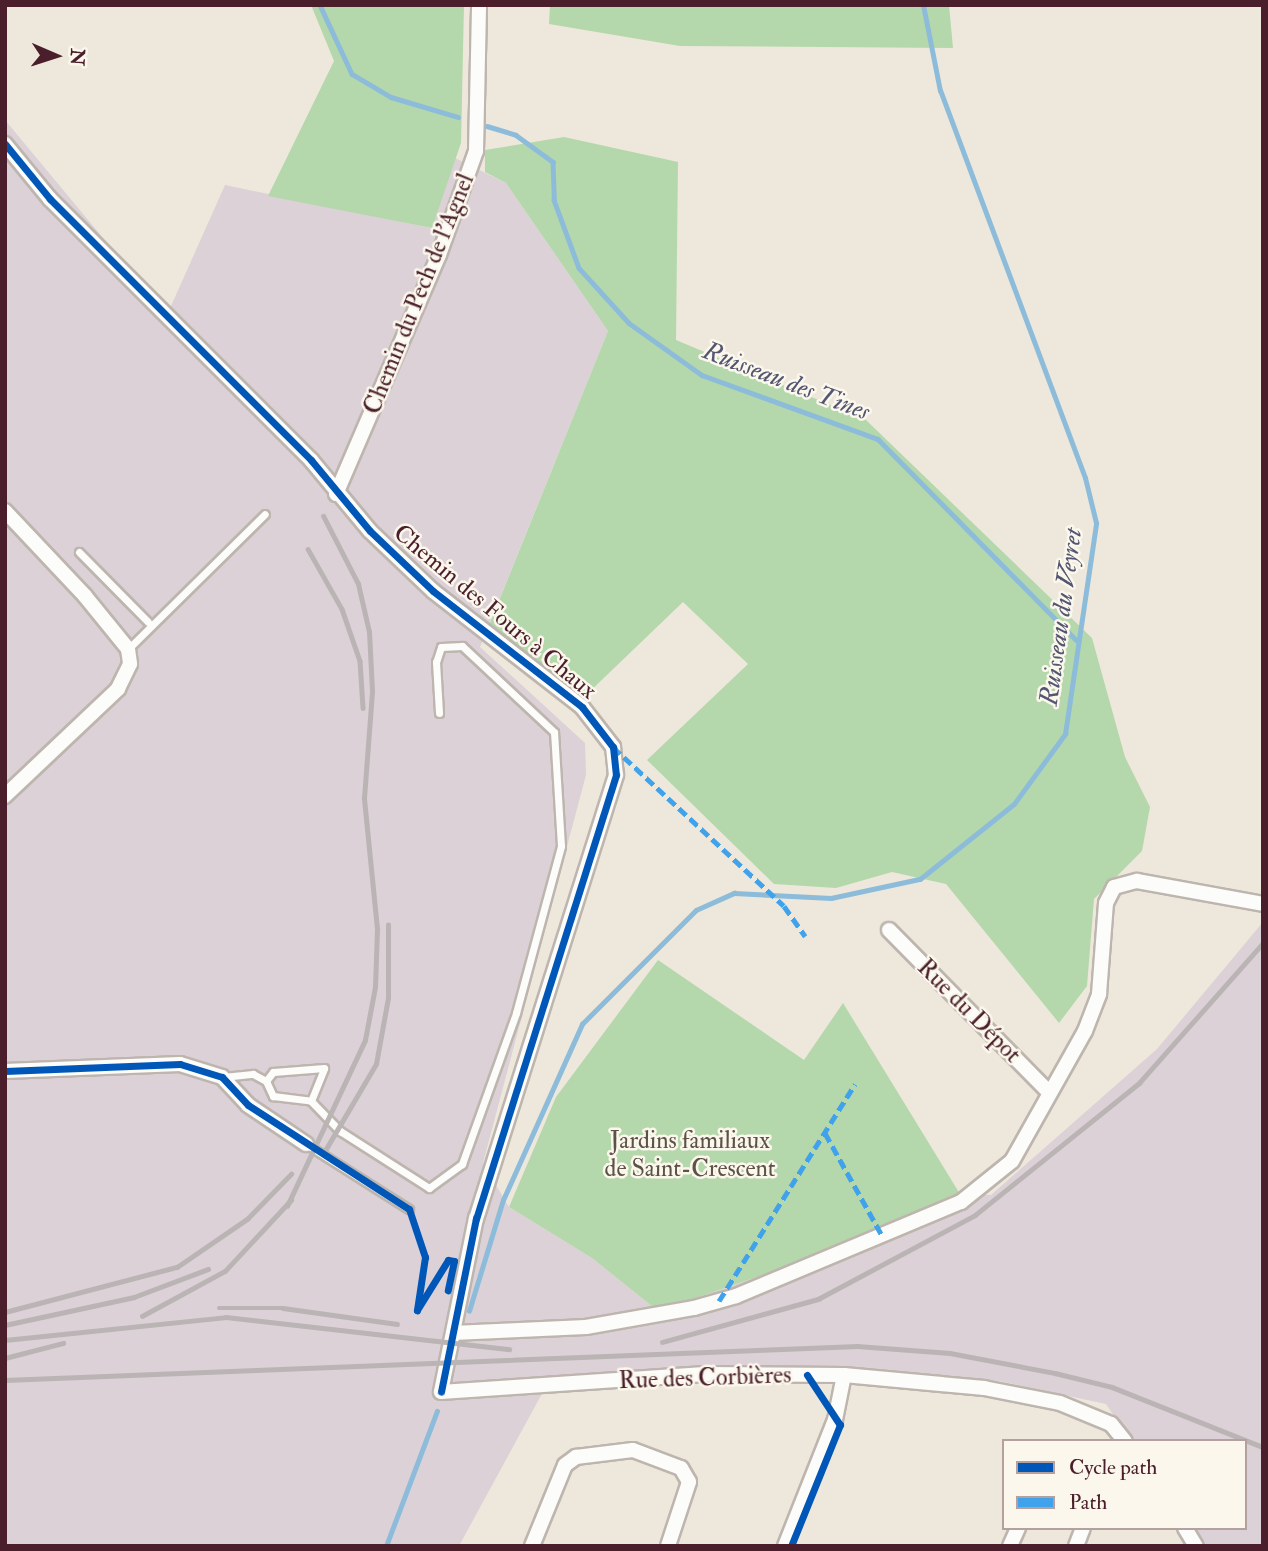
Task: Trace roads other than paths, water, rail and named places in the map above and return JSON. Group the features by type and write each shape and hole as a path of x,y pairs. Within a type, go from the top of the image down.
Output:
{"street":[{"name":"Chemin du Pech de l'Agnel","path":"336,494 439,255 475,151 479,5"},
{"name":"Chemin des Fours à Chaux","path":"5,144 58,208 302,450 336,494 433,591 582,707 613,747 616,775 476,1219 441,1392"},
{"path":"5,511 128,649 126,677 118,689 5,796"},
{"path":"453,1333 586,1327 694,1308 893,1233 961,1202 1012,1161 1099,994 1114,887 1137,881 1263,904"},
{"name":"Rue du Dépot","path":"889,930 1049,1092"},
{"path":"5,1071 180,1064 222,1077 248,1105 306,1144"},
{"name":"Rue des Corbières","path":"441,1392 704,1374 844,1375 984,1388 1060,1403 1111,1424 1122,1439"},
{"path":"785,1546 835,1420 844,1375"},
{"path":"532,1546 565,1465 576,1457 633,1450 681,1468 689,1482 668,1546"},
{"path":"1010,1546 1017,1530"},
{"path":"1186,1530 1196,1546"}],"lane":[{"path":"128,649 148,622 265,514"},
{"path":"79,551 148,622"},
{"path":"222,1077 253,1074 266,1081 273,1096 311,1101 340,1130 429,1188 461,1164 516,1013 561,846 554,732 461,646 441,647 436,662 439,713"},
{"path":"266,1081 272,1072 324,1068 311,1101"},
{"path":"306,1144 410,1209"}],"waterway":[{"name":"Ruisseau des Tines","path":"320,5 352,74 391,97 458,117"},
{"name":"Ruisseau du Veyret","path":"469,1311 503,1200 582,1024 696,910 734,893 831,898 920,879 1014,804 1065,734 1096,523 1085,478 940,91 923,5"},
{"name":"Ruisseau des Tines","path":"487,126 516,135 553,162 554,200 579,268 629,323 702,375 878,439 1076,640"},
{"name":"Ruisseau du Veyret","path":"386,1546 437,1411"}],"railway":[{"path":"287,1206 365,1040 375,987 377,929 364,798 372,691 369,632 358,584 323,516"},
{"path":"308,549 342,609 360,661 363,708"},
{"path":"323,1154 376,1064 388,998 388,925"},
{"path":"662,1342 818,1299 975,1215 1139,1083 1263,943"},
{"path":"5,1312 177,1267 247,1219 291,1174"},
{"path":"142,1316 225,1271 291,1200"},
{"path":"5,1325 134,1297 208,1269"},
{"path":"219,1308 283,1308 397,1324"},
{"path":"5,1340 226,1317 509,1349"},
{"path":"5,1358 63,1343"},
{"path":"5,1380 857,1346 950,1353 1055,1373 1112,1387 1243,1439"},
{"path":"1247,1441 1263,1447"}],"park label":[{"name":"Jardins familiaux de Saint-Crescent","path":"690,1155"}]}
